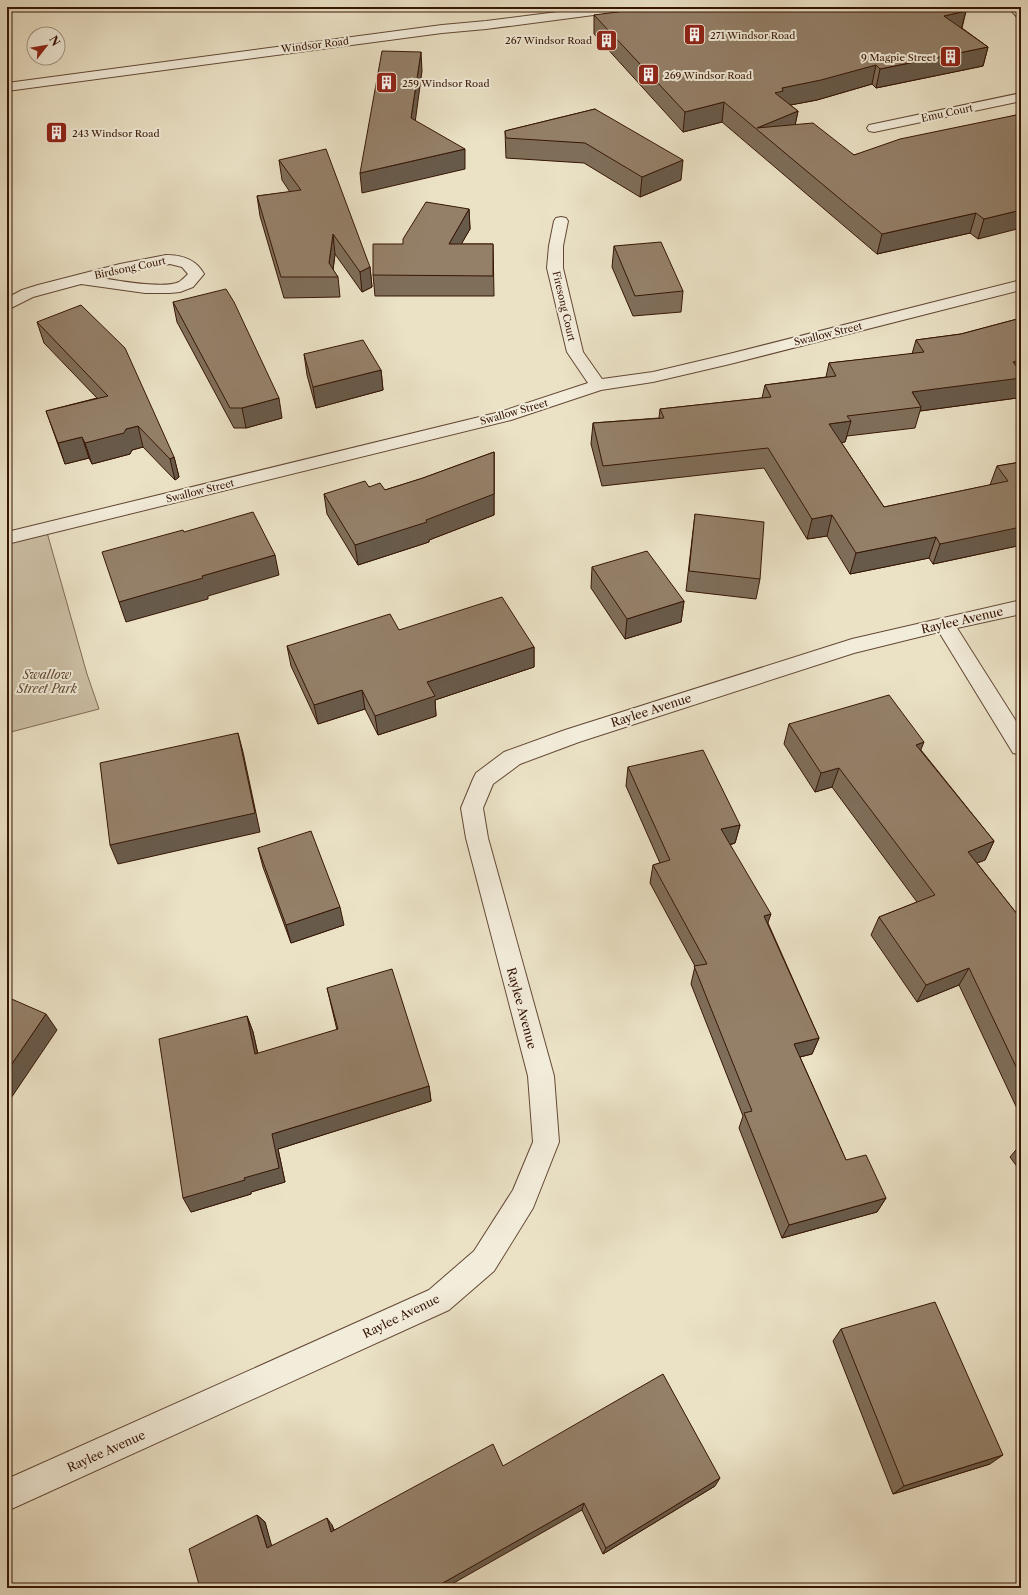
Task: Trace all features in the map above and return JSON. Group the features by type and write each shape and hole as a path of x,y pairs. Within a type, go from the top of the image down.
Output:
{"street":[{"name":"Windsor Road","path":"7,87 442,29 486,25 624,7"},
{"path":"1014,7 1021,14"},
{"name":"Emu Court","path":"874,128 1021,97"},
{"name":"Firesong Court","path":"561,221 556,246 555,268 574,352 598,385"},
{"name":"Birdsong Court","path":"7,305 14,299 41,289 81,279 125,268 173,259 184,261 193,267 196,274 191,281 180,287 158,289 81,279"},
{"name":"Swallow Street","path":"7,538 505,416 598,385 653,377 730,359 1021,285"},
{"name":"Raylee Avenue","path":"7,1495 439,1300 484,1261 523,1199 546,1142 540,1076 477,838 472,808 484,779 512,758 572,736 852,646 1021,607"},
{"path":"944,624 1021,747"}],"green space":[{"name":"Swallow Street Park","path":"46,529 87,674 99,709 7,733 7,538"}],"building":[{"path":"655,7 959,7 966,11 944,16 988,47 880,69 876,65 821,80 782,88 783,91 775,93 798,111 757,128 813,123 854,155 900,139 1021,114 1021,210 984,219 976,213 882,234 724,102 685,112 594,15"},
{"path":"382,51 421,52 411,118 465,149 360,173"},
{"path":"595,109 683,160 642,177 585,143 506,138 505,131"},
{"path":"326,149 370,267 360,272 333,234 329,263 338,277 281,277 257,196 301,190 279,160"},
{"path":"426,202 469,209 449,244 493,244 493,276 373,275 373,244 403,244 403,239"},
{"path":"661,242 683,291 635,296 614,246"},
{"path":"226,289 234,302 279,398 242,408 230,408 173,302"},
{"path":"81,305 125,348 174,457 170,459 138,426 126,429 124,433 85,443 82,437 58,443 46,411 108,396 37,322"},
{"path":"1021,318 1021,360 1013,362 1021,372 1021,378 912,392 921,407 847,416 851,421 829,424 884,507 1008,481 997,466 1021,462 1021,516 1018,517 1021,521 1021,527 940,544 936,537 856,553 832,515 812,519 768,448 603,466 593,423 664,418 660,409 771,397 765,385 836,376 829,363 924,352 916,340 961,334"},
{"path":"363,340 381,370 313,387 304,354"},
{"path":"494,452 494,494 426,520 427,522 355,545 324,494 365,481 369,487 380,483 385,490"},
{"path":"253,512 275,555 202,576 203,578 119,602 102,552 183,530 184,532"},
{"path":"695,514 764,522 760,579 689,571"},
{"path":"647,551 684,601 627,619 592,567"},
{"path":"502,597 534,647 427,682 435,696 375,716 362,690 314,705 287,646 390,614 399,630"},
{"path":"889,695 924,742 916,745 994,841 968,852 1021,919 1021,1077 969,968 926,985 879,917 935,895 839,768 821,773 789,724"},
{"path":"238,733 255,813 110,845 100,763"},
{"path":"703,750 740,825 721,829 771,914 764,916 819,1038 794,1044 846,1160 866,1155 886,1198 789,1225 744,1113 752,1111 694,966 707,964 653,865 670,860 628,767"},
{"path":"311,831 340,907 286,925 258,848"},
{"path":"392,969 429,1086 272,1134 279,1168 244,1178 245,1180 183,1198 159,1039 247,1016 255,1054 338,1029 327,988"},
{"path":"7,997 46,1014 7,1071"},
{"path":"935,1302 1003,1455 904,1486 841,1329"},
{"path":"663,1374 720,1478 606,1548 584,1503 434,1588 200,1588 189,1549 257,1515 267,1548 327,1518 331,1532 493,1444 503,1466"}],"place":[{"name":"271 Windsor Road","path":"695,35"},
{"name":"267 Windsor Road","path":"607,40"},
{"name":"9 Magpie Street","path":"951,57"},
{"name":"269 Windsor Road","path":"649,75"},
{"name":"259 Windsor Road","path":"386,83"},
{"name":"243 Windsor Road","path":"57,133"}]}
